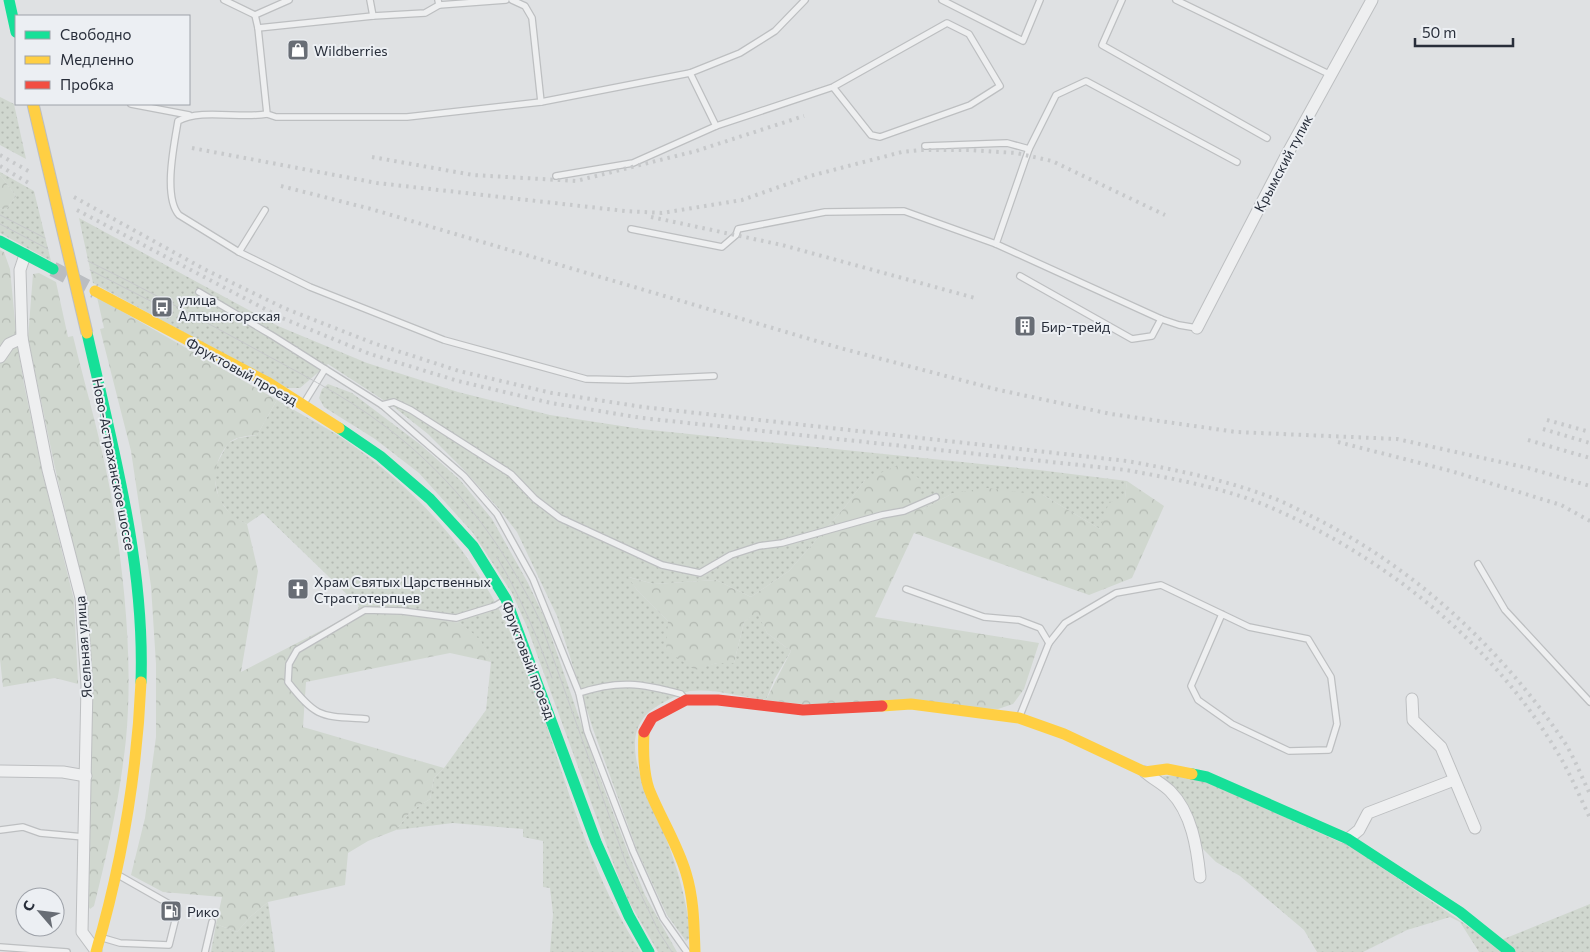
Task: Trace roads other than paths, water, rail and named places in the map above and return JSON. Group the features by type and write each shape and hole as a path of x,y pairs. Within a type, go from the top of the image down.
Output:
{"street":[{"path":"9,0 15,27"},
{"name":"Крымский тупик","path":"1197,328 1372,0"},
{"name":"Ново-Астраханское шоссе","path":"33,105 126,509 137,586 141,666 139,738 129,818 117,874 96,952"},
{"path":"0,241 53,269"},
{"name":"Ясельная улица","path":"25,255 20,270 22,338 48,470 81,598 87,685 82,932 96,952"},
{"name":"Фруктовый проезд","path":"95,291 235,366 303,405 358,440 403,473 456,526 506,599 543,691 582,805 610,876 637,932 650,952"},
{"path":"0,357 9,344 22,338"},
{"path":"1412,699 1412,720 1440,747 1475,828"},
{"path":"695,952 694,913 686,873 671,833 649,788 642,744 644,729 652,718 686,700 718,700 803,710 911,704 1019,718 1064,734 1145,772 1170,791 1181,804 1189,822 1197,851 1200,877"},
{"path":"1145,772 1167,769 1207,777 1348,839 1460,912 1510,952"},
{"path":"0,771 62,772 86,776"},
{"path":"1348,839 1359,830 1368,813 1454,780"}],"lane":[{"path":"224,0 255,15 289,0"},
{"path":"370,0 373,16"},
{"path":"258,28 373,16 425,14 438,3 506,0"},
{"path":"512,0 525,6 532,18 541,102"},
{"path":"136,105 188,115 253,117 267,114 276,117 407,117 541,102 690,73 740,53 775,31 805,0"},
{"path":"942,0 1023,41 1040,0"},
{"path":"1122,0 1102,45 1267,138"},
{"path":"1176,0 1331,75"},
{"path":"255,15 267,114"},
{"path":"556,176 633,163 716,126 833,87 947,23 969,34 1000,86 970,105 880,137 871,135 833,87"},
{"path":"690,73 716,126"},
{"path":"996,244 1029,149 1056,95 1086,81 1237,162"},
{"path":"188,115 178,121 170,194 173,208 200,229 239,252 310,287 444,340 586,379 628,380 714,376"},
{"path":"925,146 1007,143 1029,149"},
{"path":"239,252 265,210"},
{"path":"631,229 722,247 736,235 738,229 815,214 904,211 996,244 1162,319 1179,325 1197,328"},
{"path":"1020,276 1132,339 1152,336 1162,319"},
{"path":"199,292 382,405 464,476 497,514 533,579 578,693 587,731 633,851 663,918 687,952"},
{"path":"303,405 325,369"},
{"path":"382,405 394,402 411,410 511,474 535,499 560,518 662,565 700,573 732,555 759,546 782,543 904,510 936,497"},
{"path":"1478,564 1505,610 1590,702"},
{"path":"1019,718 1049,643 1065,623 1116,593 1161,585 1222,614 1249,627 1308,639 1331,677 1337,724 1329,750 1289,751 1232,724 1198,700 1191,686 1222,614"},
{"path":"906,589 984,617 1019,620 1040,628 1049,643"},
{"path":"366,720 324,716 304,703 288,682 289,664 297,650 365,610 402,611 456,618 495,606 506,599"},
{"path":"578,693 603,685 624,683 674,692 681,694 686,700"},
{"path":"0,830 22,828 40,833 84,837"},
{"path":"100,938 120,943 169,945 178,909 117,874"},
{"path":"205,952 212,922"},
{"path":"0,947 67,952"},
{"path":"90,952 96,952"}],"tunnel":[{"path":"53,269 95,291"}],"tram line":[{"path":"0,215 45,238"},
{"path":"0,224 48,249"},
{"path":"88,261 187,312 353,404 386,427 410,447 455,491 494,540 511,566 540,621 626,863 659,932 672,952"},
{"path":"90,270 170,311"},
{"path":"497,557 528,616 552,678"}],"railway":[{"path":"372,157 473,175 576,181 696,151 804,116"},
{"path":"192,148 377,183 625,211 662,213 742,200 810,176 902,152 969,150 1016,153 1052,161 1165,215"},
{"path":"0,155 30,172"},
{"path":"0,166 32,185"},
{"path":"281,186 371,209 840,348 999,390 1111,414 1236,432 1397,439 1528,468 1590,486"},
{"path":"74,197 204,269 284,308 373,343 459,371 552,393 643,407 1127,461 1201,476 1273,498 1349,536 1420,585 1453,613 1484,643 1540,708 1569,749 1590,794"},
{"path":"77,210 282,318 370,354 458,381 551,403 642,418 1126,470 1182,481 1255,501 1314,528 1355,552 1395,578 1468,639 1530,711 1561,758 1590,818"},
{"path":"651,217 782,245 975,298"},
{"path":"1547,420 1590,432"},
{"path":"1543,429 1590,443"},
{"path":"1528,440 1590,458"},
{"path":"1338,442 1451,471 1561,505 1590,521"}],"place":[{"name":"Wildberries","path":"298,50"},
{"name":"улица Алтыногорская","path":"162,307"},
{"name":"Бир-трейд","path":"1025,326"},
{"name":"Храм Святых Царственных Страстотерпцев","path":"298,589"},
{"name":"Рико","path":"171,911"}]}
